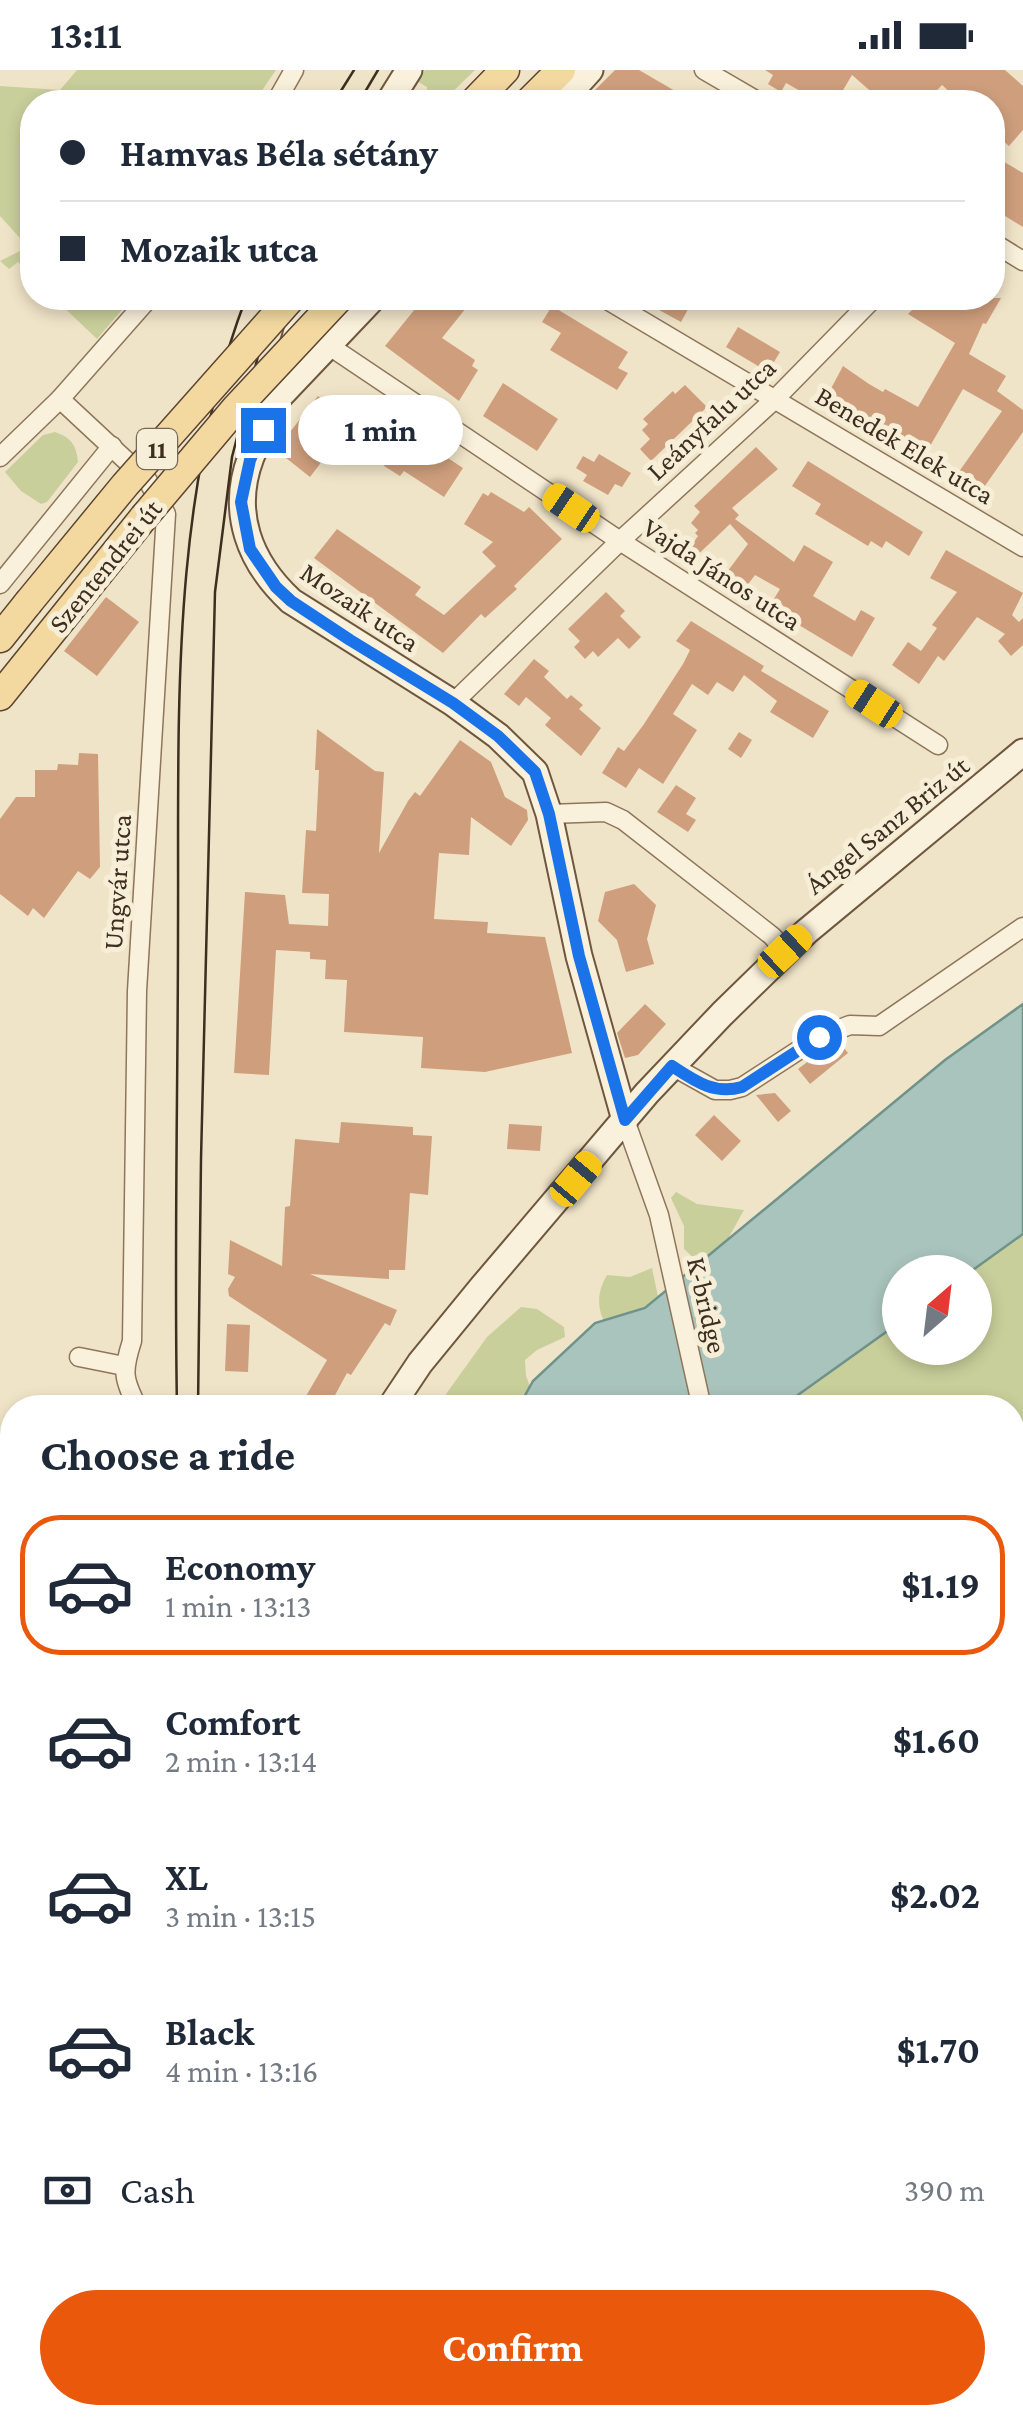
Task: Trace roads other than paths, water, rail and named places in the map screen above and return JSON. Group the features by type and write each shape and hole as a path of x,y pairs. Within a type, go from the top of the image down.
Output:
{"main road":[{"path":"486,90 505,70"},
{"path":"541,90 561,70"},
{"name":"Szentendrei út","path":"0,638 125,486 279,310"},
{"name":"Szentendrei út","path":"0,696 236,408 330,310"}],"street":[{"path":"572,90 590,70"},
{"path":"704,70 738,90"},
{"path":"0,458 138,310"},
{"path":"276,401 304,310"},
{"path":"276,401 360,310"},
{"name":"Benedek Elek utca","path":"624,310 1023,547"},
{"name":"Leányfalu utca","path":"459,698 620,541 775,399 862,310"},
{"name":"Vajda János utca","path":"328,346 620,541 938,745"},
{"name":"Ungvár utca","path":"60,398 148,481 166,514 137,992 132,1341 124,1366 132,1395"},
{"name":"Mozaik utca","path":"276,401 244,483 241,502 250,549 276,587 291,601 459,698 535,772 549,814 579,956 625,1120 658,1215"},
{"path":"0,428 16,442"},
{"path":"0,584 112,446"},
{"name":"Ángel Sanz Briz út","path":"399,1395 439,1338 672,1066 785,951 1023,752"},
{"path":"549,814 606,812 622,820 772,936 785,951"},
{"path":"672,1066 714,1090 742,1087 819,1037 850,1025 879,1026 1023,926"},
{"name":"K-bridge","path":"658,1215 699,1395"},
{"path":"79,1357 124,1366"}],"water":[{"path":"1023,1004 1023,1234 992,1256 882,1255 882,1335 798,1395 525,1395 533,1381 595,1323 645,1308 945,1060"}],"tram line":[{"path":"342,90 354,70"},
{"path":"366,90 378,70"},
{"path":"177,1395 178,769 183,609 203,452 221,374 242,310"},
{"path":"198,1395 215,592 232,457 270,310"}]}
